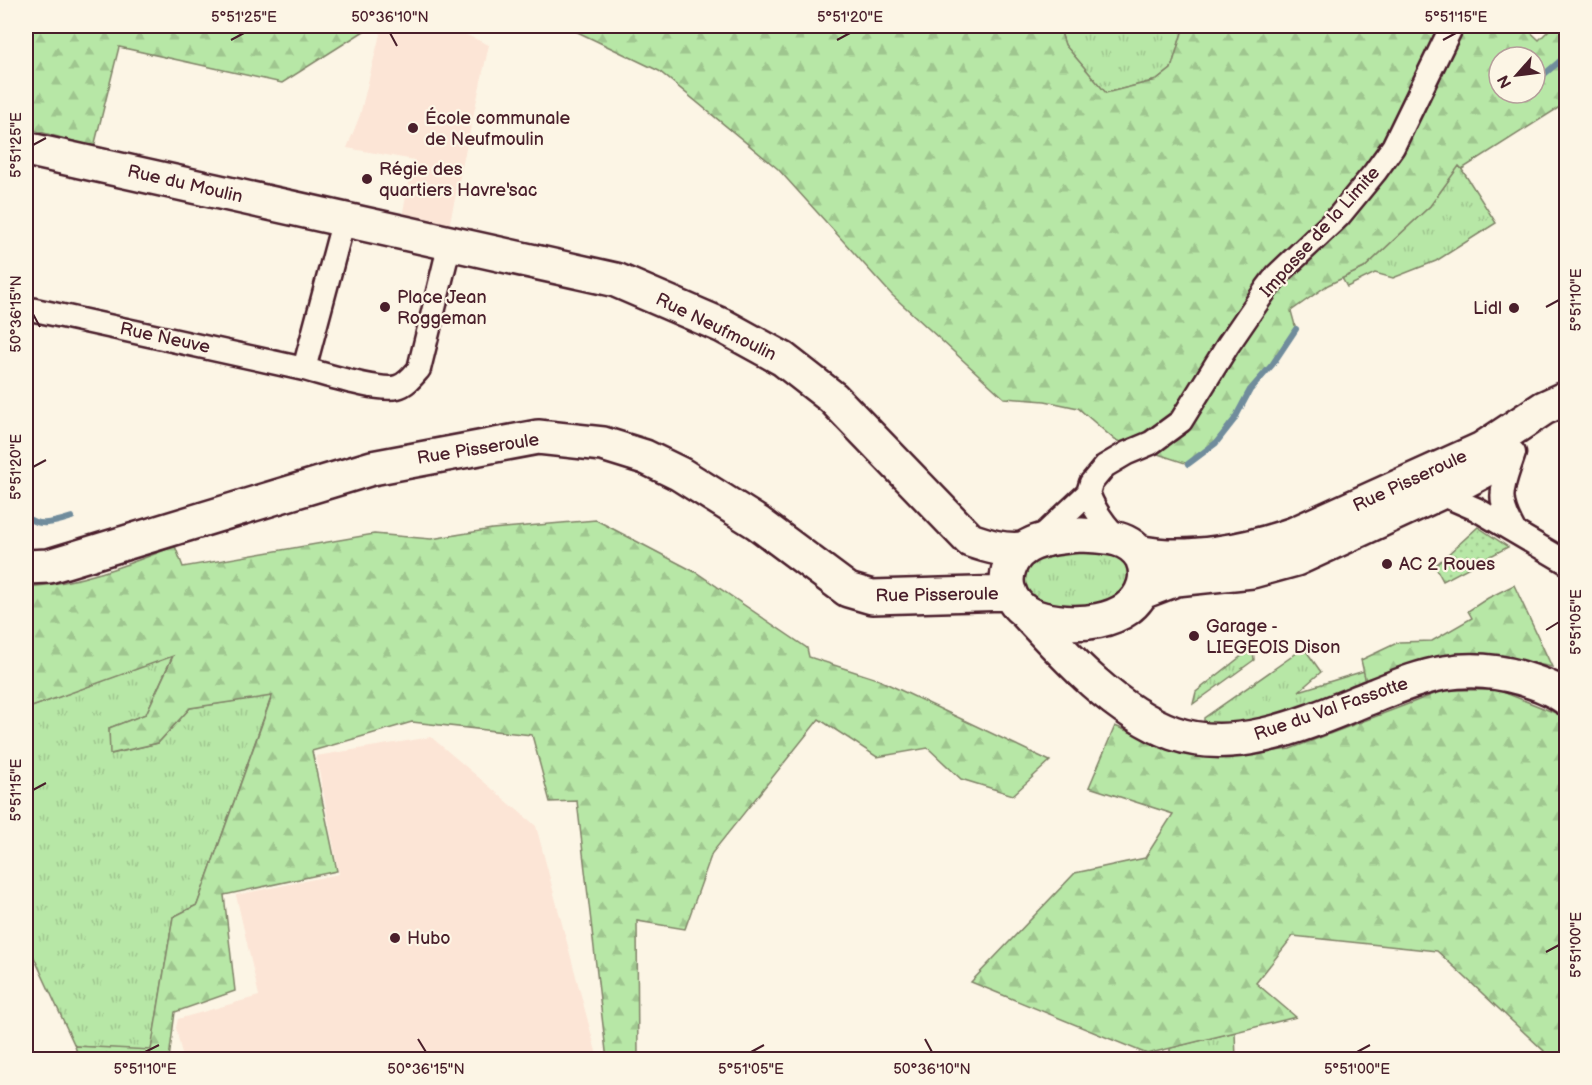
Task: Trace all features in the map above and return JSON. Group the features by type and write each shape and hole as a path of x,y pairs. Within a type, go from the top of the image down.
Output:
{"main road":[{"name":"Rue du Moulin","path":"26,149 344,219"},
{"path":"344,219 450,243"},
{"name":"Rue Neufmoulin","path":"450,243 616,280 723,326 783,359 833,398 969,540 1008,551 1030,545"},
{"name":"Rue Pisseroule","path":"1018,603 1007,582 1009,569 1014,559 1030,545 1081,535 1162,556 1226,552 1271,542 1294,534 1482,448 1544,408 1566,398"},
{"name":"Rue Pisseroule","path":"26,567 49,566 372,468 538,437 603,444 645,457 680,474 758,524 848,590 872,597 1018,603 1059,622 1084,622 1107,618 1124,610 1142,592 1176,579 1252,571 1296,559 1439,493 1514,453 1566,420"},
{"path":"1128,546 1146,572 1142,592"},
{"name":"Rue du Val Fassotte","path":"1018,603 1103,690 1141,719 1173,733 1208,739 1245,738 1297,724 1400,685 1444,673 1476,671 1507,674 1532,681 1559,692 1566,698"},
{"name":"Rue du Val Fassotte","path":"1103,690 1092,666 1090,646 1095,632 1107,618"}],"street":[{"name":"Impasse de la Limite","path":"1030,545 1088,493 1091,483 1105,466 1151,443 1180,421 1228,345 1277,275 1339,216 1393,147 1452,26"},
{"path":"344,219 304,369 383,388 398,387 412,378 419,369 450,243"},
{"name":"Rue Neuve","path":"26,308 304,369"},
{"path":"1514,453 1501,502 1505,515 1515,532"},
{"path":"1088,493 1095,511 1106,527 1128,546"},
{"path":"1439,493 1476,509 1566,562"}],"shaded area":[{"name":"École communale de Neufmoulin","path":"382,26 449,27 489,45 449,226 402,216 414,160 347,148 360,115"},
{"path":"431,737 536,826 598,1059 183,1059 176,1028 178,1019 259,996 236,895 339,874 316,756"}],"green space":[{"path":"26,26 377,26 364,31 282,83 119,47 94,147 26,128"},
{"path":"565,26 1059,26 1065,45 1106,93 1157,80 1171,69 1184,26 1524,26 1539,40 1553,26 1566,26 1566,103 1462,169 1459,166 1430,206 1364,268 1328,285 1291,311 1296,329 1272,365 1250,390 1234,420 1216,443 1188,464 1115,440 1078,408 1045,401 1004,398 892,295 778,169 659,71"},
{"path":"1059,26 1184,26 1171,69 1157,80 1106,93 1065,45"},
{"path":"1459,165 1496,223 1436,261 1393,278 1375,273 1347,287 1342,278 1364,268 1430,206"},
{"path":"596,520 697,573 807,648 809,657 877,679 1050,761 1013,795 961,779 928,748 877,757 819,719 712,853 685,929 637,921 638,1059 607,1060 577,801 550,802 532,735 412,722 312,751 337,871 224,895 235,991 175,1012 169,1059 88,1060 78,1057 75,1046 151,1050 173,917 197,905 272,696 190,708 158,743 110,754 109,728 146,714 173,656 26,709 26,587 84,578 175,546 183,567 374,534 431,539 492,529"},
{"path":"1478,527 1508,547 1443,581 1435,566"},
{"path":"1066,552 1101,552 1118,557 1129,568 1129,583 1121,593 1098,604 1057,605 1033,597 1025,584 1027,569 1037,560"},
{"path":"1514,585 1552,667 1507,658 1467,656 1366,682 1361,660 1399,642 1432,641 1472,618 1468,611"},
{"path":"1253,647 1254,660 1193,704 1196,692"},
{"path":"1304,648 1321,672 1299,691 1364,671 1366,682 1282,716 1204,728 1204,718"},
{"path":"173,655 146,714 109,728 111,754 158,743 190,708 272,695 197,905 173,917 151,1051 75,1046 26,940 26,709"},
{"path":"1445,690 1498,690 1558,714 1566,722 1566,1059 1540,1059 1544,1051 1437,951 1293,936 1256,983 1296,1017 1147,1054 971,982 1075,873 1145,858 1173,814 1089,787 1115,726 1164,746 1219,758 1290,749"},
{"path":"1235,1032 1236,1059 1163,1060 1170,1056 1170,1048"}],"waterway":[{"path":"1547,72 1566,56"},
{"path":"1188,464 1216,443 1234,420 1250,390 1272,365 1296,329"},
{"path":"26,517 42,523 72,517"}],"place":[{"name":"École communale de Neufmoulin","path":"413,128"},
{"name":"Régie des quartiers Havre'sac","path":"367,179"},
{"name":"Place Jean Roggeman","path":"385,307"},
{"name":"Lidl","path":"1514,308"},
{"name":"AC 2 Roues","path":"1387,564"},
{"name":"Garage - LIEGEOIS Dison","path":"1194,636"},
{"name":"Hubo","path":"395,938"}]}
